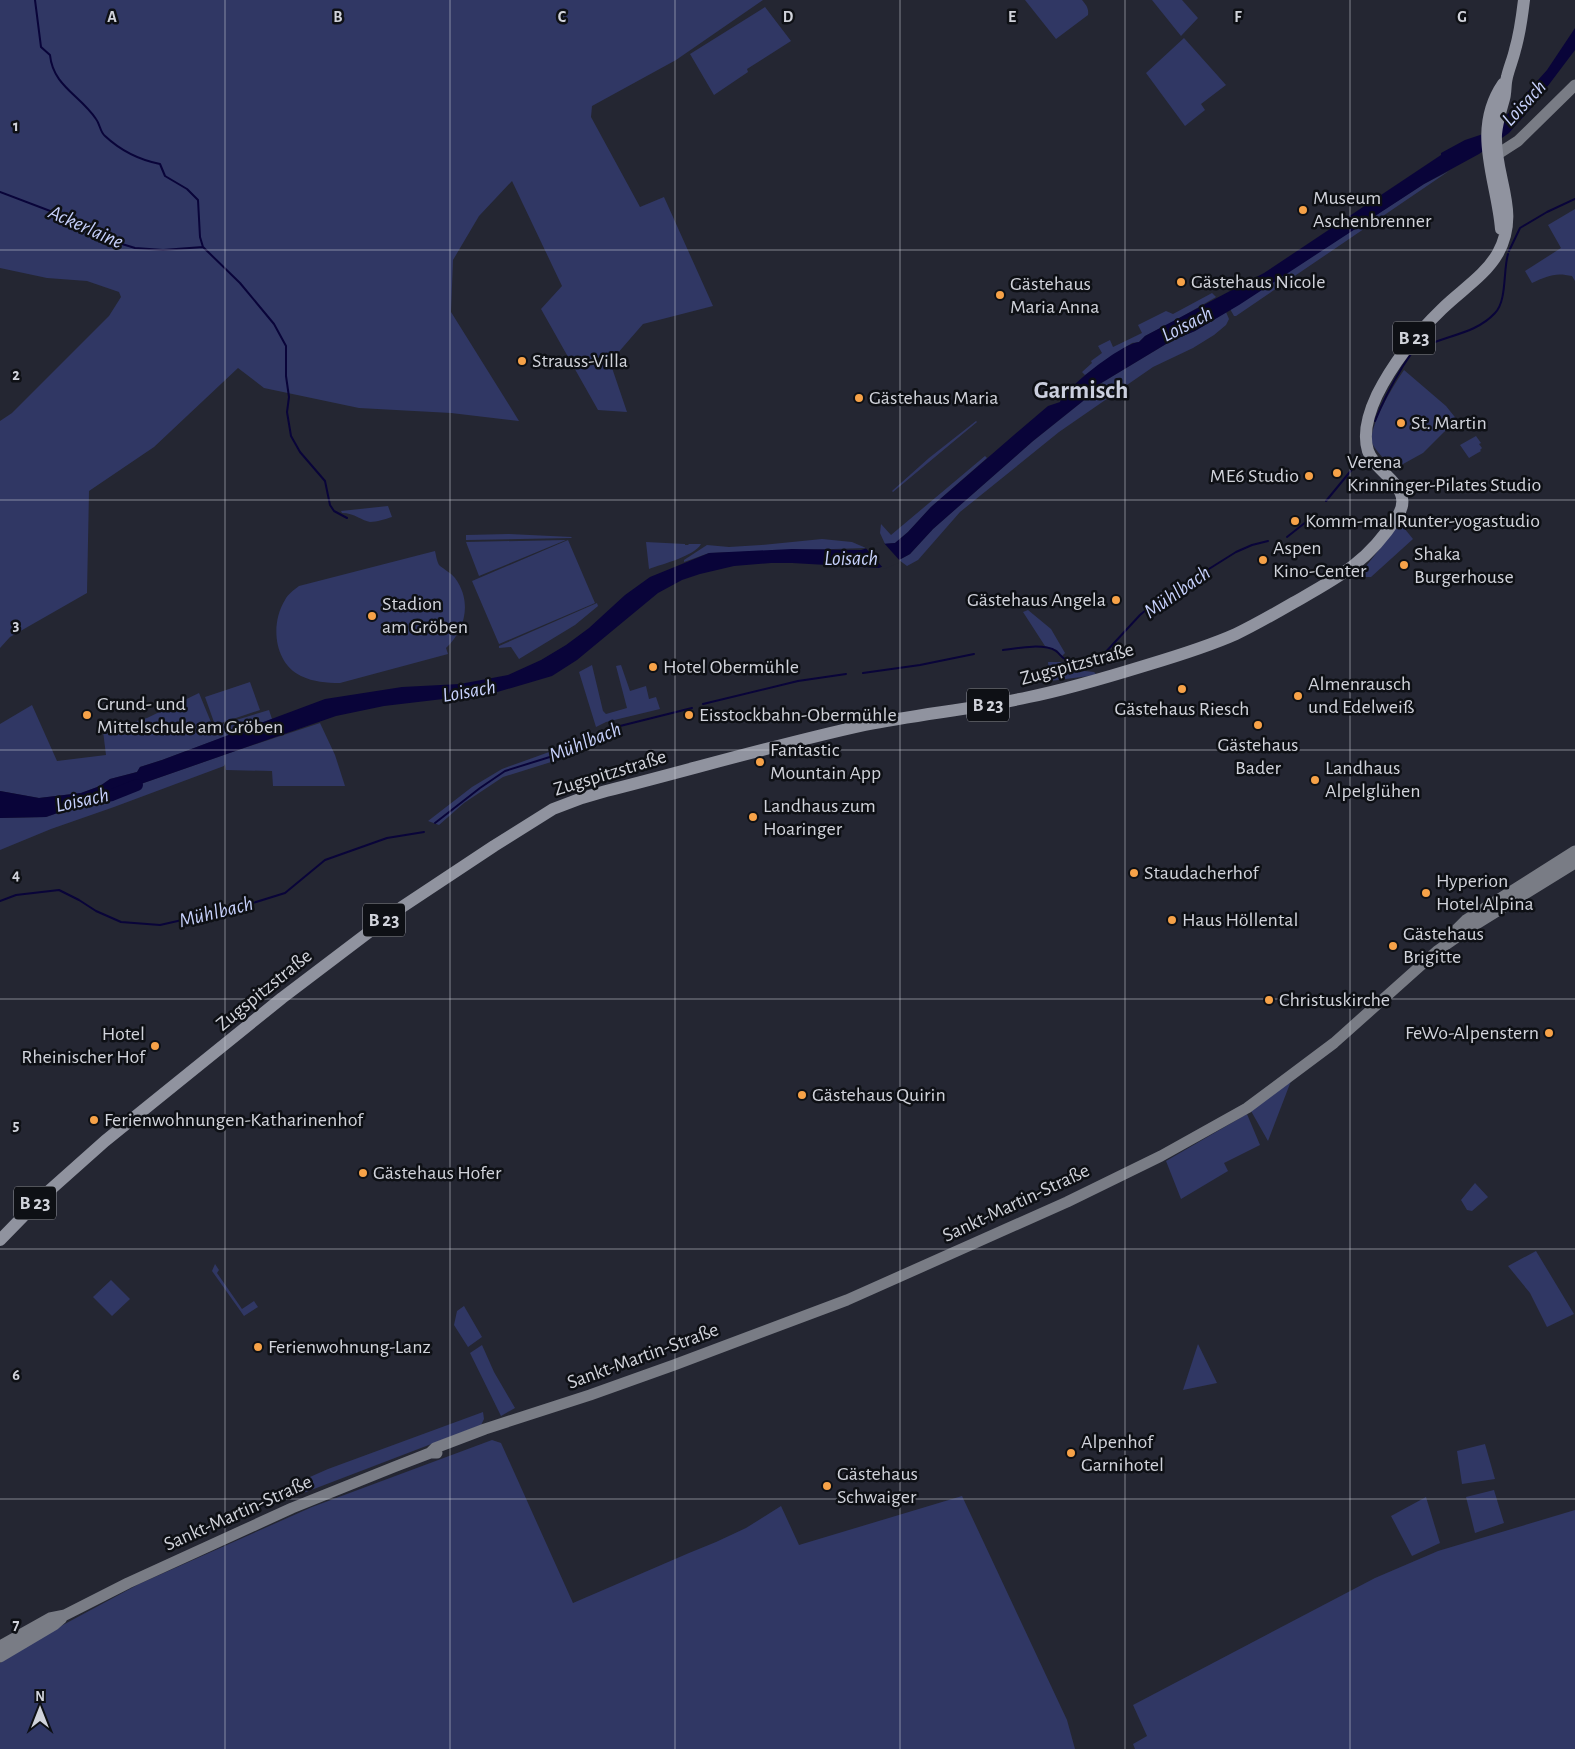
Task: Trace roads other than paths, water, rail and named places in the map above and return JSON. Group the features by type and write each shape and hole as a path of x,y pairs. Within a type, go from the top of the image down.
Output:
{"main road":[{"name":"B 23","path":"1492,152 1498,92 1506,79 1518,41 1524,0"},
{"path":"1492,152 1518,141 1575,85"},
{"name":"Zugspitzstraße","path":"0,1240 40,1198 93,1151 282,998 402,907 554,809 606,790 831,733 1063,690 1134,670 1241,632 1333,582 1369,553 1398,516 1403,504 1398,488 1373,459 1366,432 1370,412 1379,390 1419,333 1494,260 1506,235 1508,212 1492,152"},
{"name":"Sankt-Martin-Straße","path":"1437,952 1466,920 1575,851"},
{"name":"Sankt-Martin-Straße","path":"0,1657 54,1625 65,1615 128,1583 292,1508 485,1429 667,1368 847,1300 1066,1202 1161,1156 1247,1108 1334,1043 1437,952 1470,928 1575,863"},
{"name":"Sankt-Martin-Straße","path":"0,1646 50,1618 65,1615"}],"water":[{"path":"1575,28 1575,50 1532,107 1509,133 1479,154 1424,184 1239,305 1195,331 1171,341 1098,385 1083,401 1033,441 933,529 910,554 899,560 879,568 771,563 734,566 700,574 682,580 658,593 577,660 552,676 494,693 384,706 336,716 46,817 0,818 0,791 39,798 81,793 100,786 110,779 137,772 140,767 325,699 402,687 460,684 508,675 541,660 566,645 589,628 625,595 650,577 709,553 792,549 861,550 881,544 895,543 931,507 1048,406 1060,402 1073,386 1109,357 1264,273 1441,155 1441,153 1465,140 1483,134 1504,118 1547,70"}],"waterway":[{"name":"Ackerlaine","path":"35,0 41,47 50,55 56,75 68,90 90,111 103,134 117,146 131,154 160,164 165,176 187,189 198,200 200,237 203,247 240,283 274,324 286,346 286,376 289,397 287,412 291,436 300,452 325,481 330,505 334,511 347,518"},
{"name":"Ackerlaine","path":"0,192 66,217 109,240 135,248 163,250 203,247"},
{"name":"Mühlbach","path":"1509,251 1520,228 1547,212 1575,199"},
{"name":"Mühlbach","path":"1375,421 1391,386 1412,353 1422,347 1476,327 1486,321 1499,308 1503,294 1508,254"},
{"name":"Mühlbach","path":"1326,501 1358,462"},
{"name":"Mühlbach","path":"1287,537 1306,522"},
{"name":"Mühlbach","path":"1067,660 1086,662 1102,656 1140,615 1153,604 1236,552 1268,541"},
{"name":"Mühlbach","path":"1003,650 1045,647 1056,651 1065,659"},
{"name":"Mühlbach","path":"863,673 920,665 974,654"},
{"name":"Mühlbach","path":"703,704 798,681 846,674"},
{"name":"Mühlbach","path":"435,823 505,771 569,751 612,728 692,708"},
{"name":"Loisach","path":"92,799 112,795 137,785"},
{"name":"Mühlbach","path":"0,901 16,895 59,890 96,911 121,922 160,925 240,907 285,893 325,860 387,838 424,832"}],"place":[{"name":"Museum Aschenbrenner","path":"1303,210"},
{"name":"Gästehaus Nicole","path":"1181,282"},
{"name":"Gästehaus Maria Anna","path":"1000,295"},
{"name":"Strauss-Villa","path":"522,361"},
{"name":"Gästehaus Maria","path":"859,398"},
{"name":"St. Martin","path":"1401,423"},
{"name":"Verena Krinninger-Pilates Studio","path":"1337,473"},
{"name":"ME6 Studio","path":"1309,476"},
{"name":"Komm-mal Runter-yogastudio","path":"1295,521"},
{"name":"Aspen Kino-Center","path":"1263,560"},
{"name":"Shaka Burgerhouse","path":"1404,565"},
{"name":"Gästehaus Angela","path":"1116,600"},
{"name":"Stadion am Gröben","path":"372,616"},
{"name":"Hotel Obermühle","path":"653,667"},
{"name":"Gästehaus Riesch","path":"1182,689"},
{"name":"Almenrausch und Edelweiß","path":"1298,696"},
{"name":"Grund- und Mittelschule am Gröben","path":"87,715"},
{"name":"Eisstockbahn-Obermühle","path":"689,715"},
{"name":"Gästehaus Bader","path":"1258,725"},
{"name":"Fantastic Mountain App","path":"760,762"},
{"name":"Landhaus Alpelglühen","path":"1315,780"},
{"name":"Landhaus zum Hoaringer","path":"753,817"},
{"name":"Staudacherhof","path":"1134,873"},
{"name":"Hyperion Hotel Alpina","path":"1426,893"},
{"name":"Haus Höllental","path":"1172,920"},
{"name":"Gästehaus Brigitte","path":"1393,946"},
{"name":"Christuskirche","path":"1269,1000"},
{"name":"FeWo-Alpenstern","path":"1549,1033"},
{"name":"Hotel Rheinischer Hof","path":"155,1046"},
{"name":"Gästehaus Quirin","path":"802,1095"},
{"name":"Ferienwohnungen-Katharinenhof","path":"94,1120"},
{"name":"Gästehaus Hofer","path":"363,1173"},
{"name":"Ferienwohnung-Lanz","path":"258,1347"},
{"name":"Alpenhof Garnihotel","path":"1071,1453"},
{"name":"Gästehaus Schwaiger","path":"827,1486"}],"district":[{"name":"Garmisch","path":"1081,390"}]}
